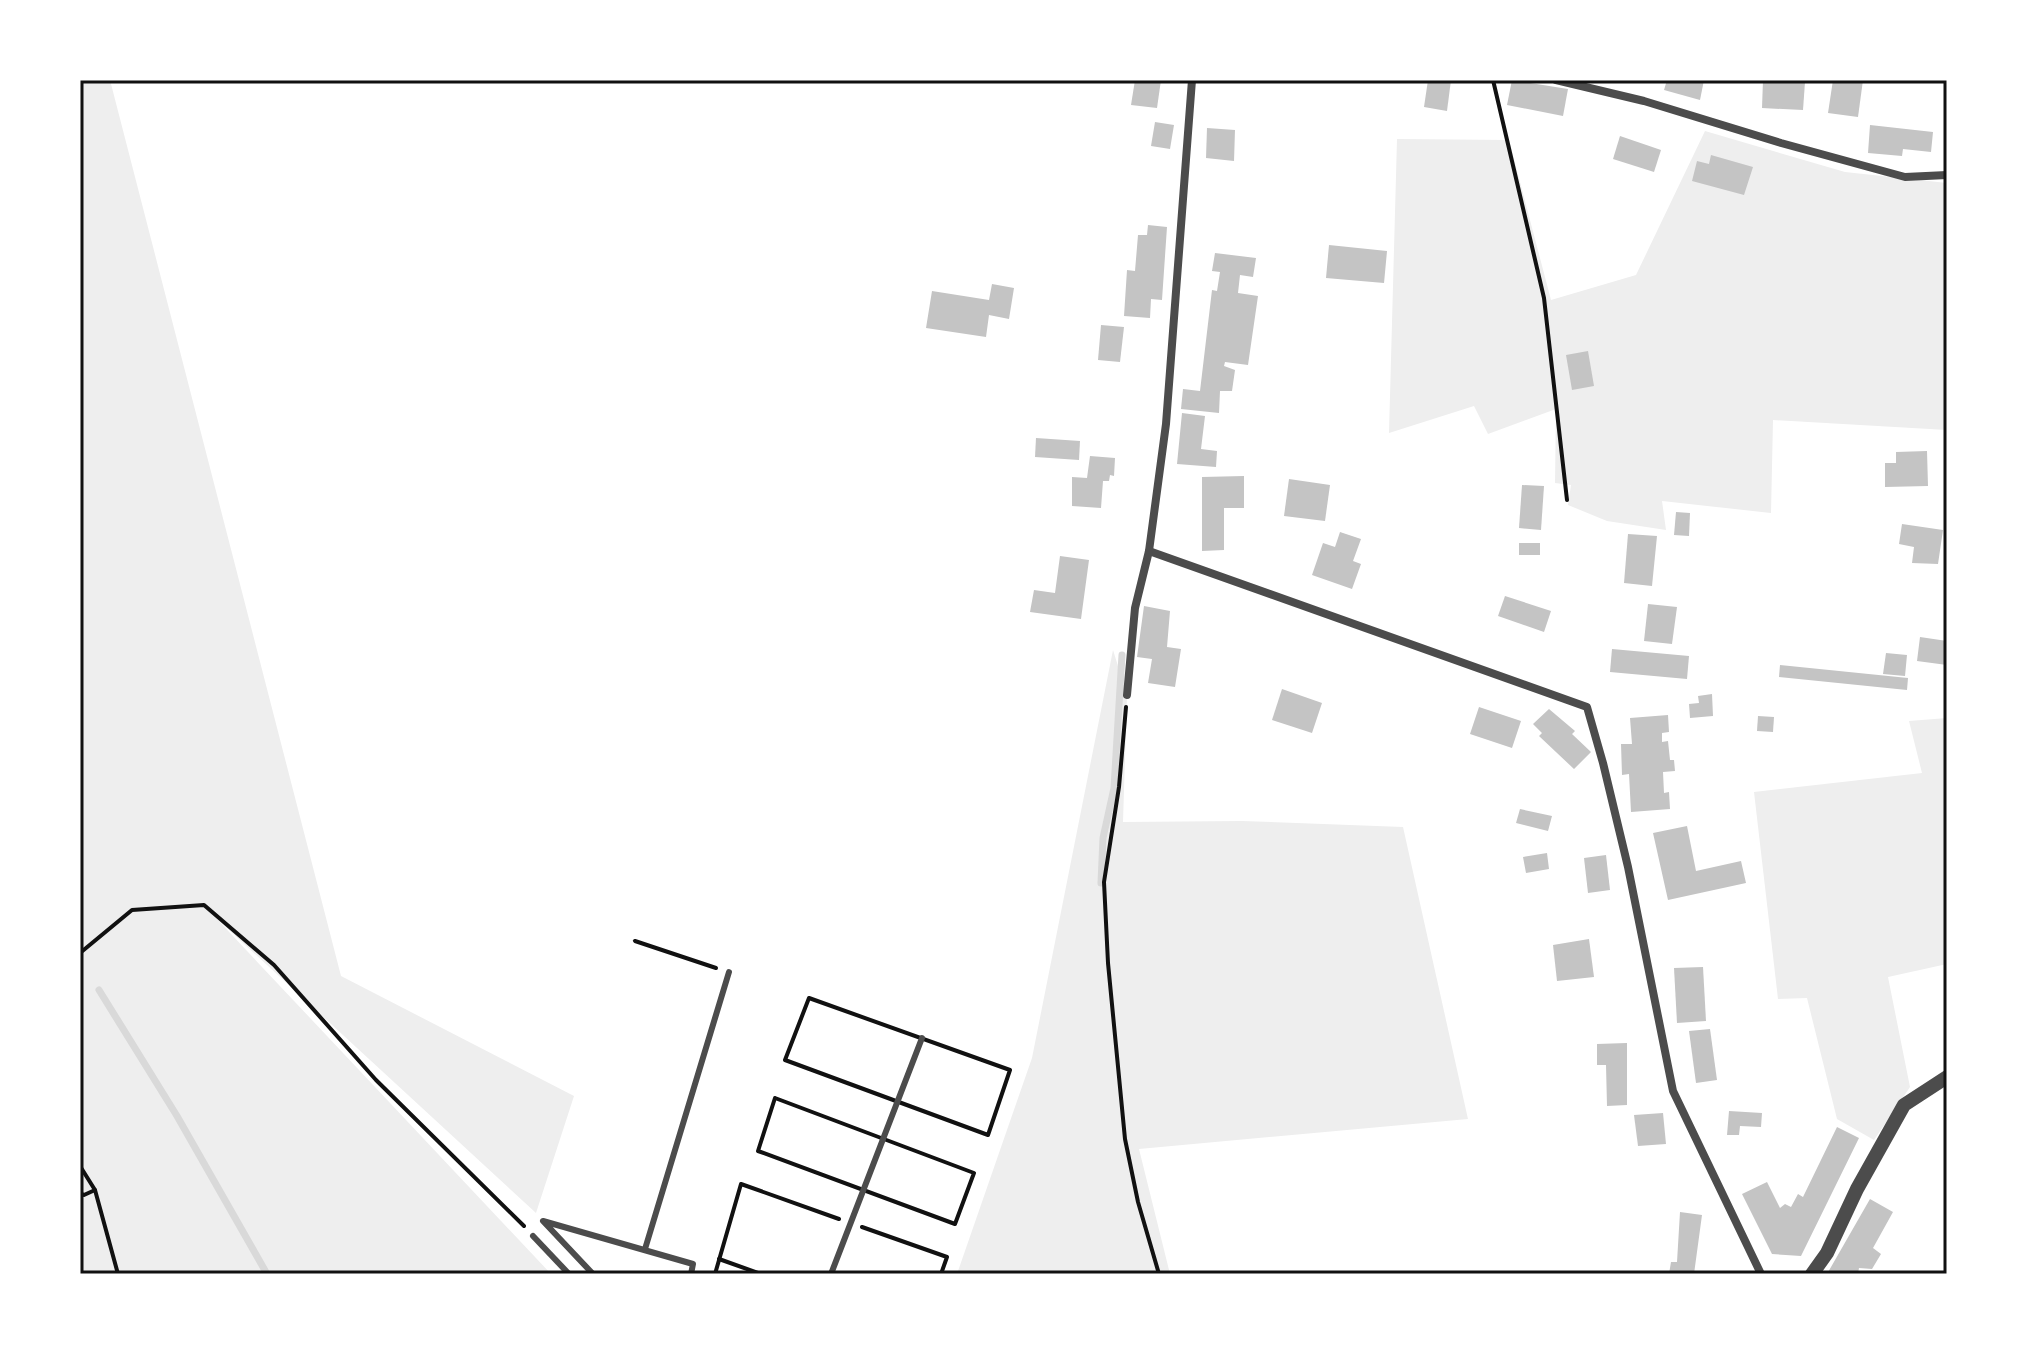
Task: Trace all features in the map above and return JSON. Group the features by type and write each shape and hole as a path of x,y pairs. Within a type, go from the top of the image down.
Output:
{"street":[{"path":"1127,695 1135,608 1149,551 1166,424 1192,80"},
{"path":"1556,80 1644,101 1905,177 1947,175"},
{"path":"1149,551 1587,707 1628,867 1673,1091 1761,1274"},
{"path":"1812,1274 1827,1253 1857,1189 1904,1105 1947,1077"}],"lane":[{"path":"645,1249 729,972"},
{"path":"831,1274 922,1038"},
{"path":"593,1274 543,1221 693,1264 691,1274"},
{"path":"533,1236 569,1274"}],"path":[{"path":"1493,80 1544,298 1567,500"},
{"path":"1127,695 1119,787 1104,882 1106,923 1125,1139 1138,1202 1159,1274"},
{"path":"80,953 132,910 204,905 274,965 376,1080 533,1236"},
{"path":"635,941 729,972"},
{"path":"80,1166 95,1190 118,1274"},
{"path":"715,1274 741,1184 947,1257 941,1274"},
{"path":"80,1193 84,1195 95,1190"},
{"path":"719,1259 761,1274"}],"shaded area":[{"path":"80,80 110,80 341,976 574,1096 536,1213 216,918 551,1274 80,1274"},
{"path":"1705,131 1845,172 1947,183 1947,430 1773,420 1771,513 1662,501 1666,530 1607,521 1568,505 1571,485 1555,483 1556,409 1488,434 1474,406 1389,433 1397,139 1509,140 1551,300 1636,275"},
{"path":"1113,650 1127,695 1123,822 1242,821 1403,827 1468,1119 1139,1149 1170,1274 957,1274 1032,1058"},
{"path":"1947,718 1947,964 1888,977 1910,1087 1874,1140 1837,1119 1807,998 1778,999 1754,792 1922,773 1909,721"}],"building":[{"path":"1135,80 1161,80 1157,108 1131,105"},
{"path":"1428,80 1451,80 1447,111 1424,107"},
{"path":"1512,80 1568,89 1563,116 1507,105"},
{"path":"1667,80 1704,80 1700,100 1664,90"},
{"path":"1763,80 1805,82 1803,110 1762,108"},
{"path":"1833,80 1863,80 1858,117 1828,113"},
{"path":"1155,122 1174,125 1170,149 1151,146"},
{"path":"1870,125 1933,132 1931,152 1903,149 1902,156 1868,153"},
{"path":"1207,128 1235,130 1234,161 1206,158"},
{"path":"1620,136 1661,150 1654,172 1613,159"},
{"path":"1711,155 1753,167 1744,195 1692,181 1697,161 1709,164"},
{"path":"1148,225 1167,227 1162,300 1151,299 1150,318 1124,316 1127,270 1135,271 1138,235 1147,235"},
{"path":"1329,245 1387,251 1384,283 1326,278"},
{"path":"1215,253 1256,258 1253,277 1240,275 1238,293 1258,296 1248,365 1225,362 1224,366 1235,370 1232,391 1220,391 1219,413 1181,409 1183,389 1200,391 1212,290 1217,291 1220,272 1212,271"},
{"path":"992,284 1014,288 1009,319 989,315 986,337 926,328 932,291 989,300"},
{"path":"1101,325 1124,327 1120,362 1098,360"},
{"path":"1588,351 1594,386 1572,390 1566,355"},
{"path":"1182,413 1205,416 1201,449 1217,451 1216,467 1177,464"},
{"path":"1036,438 1080,441 1079,460 1035,457"},
{"path":"1927,451 1928,486 1885,487 1885,463 1896,463 1896,452"},
{"path":"1090,456 1115,458 1114,476 1110,475 1109,481 1103,481 1101,508 1072,506 1072,477 1087,478"},
{"path":"1244,476 1244,508 1224,508 1224,550 1202,551 1202,477"},
{"path":"1289,479 1330,485 1325,521 1284,516"},
{"path":"1522,485 1544,486 1541,530 1519,528"},
{"path":"1676,512 1690,513 1689,536 1674,535"},
{"path":"1902,524 1943,530 1938,564 1912,563 1914,547 1899,544"},
{"path":"1340,532 1361,539 1353,561 1361,564 1352,589 1312,575 1323,543 1335,547"},
{"path":"1628,534 1657,536 1652,586 1624,583"},
{"path":"1519,543 1540,543 1540,555 1519,555"},
{"path":"1060,556 1089,560 1081,619 1030,612 1034,590 1055,593"},
{"path":"1505,596 1551,611 1544,632 1498,616"},
{"path":"1648,604 1677,607 1672,644 1644,641"},
{"path":"1144,606 1170,611 1167,647 1181,649 1175,687 1148,683 1152,659 1137,657"},
{"path":"1920,637 1947,641 1947,665 1917,661"},
{"path":"1612,649 1689,656 1687,679 1610,672"},
{"path":"1886,653 1907,655 1905,676 1883,674"},
{"path":"1780,665 1908,678 1907,690 1779,677"},
{"path":"1282,689 1322,703 1312,733 1272,720"},
{"path":"1712,694 1713,716 1690,718 1689,704 1699,703 1698,696"},
{"path":"1479,707 1521,721 1512,748 1470,734"},
{"path":"1549,709 1575,731 1572,734 1591,752 1574,769 1539,736 1542,733 1533,724"},
{"path":"1668,715 1669,732 1662,733 1662,742 1668,741 1670,760 1674,760 1675,771 1663,772 1664,793 1669,792 1670,809 1631,812 1629,774 1622,775 1621,744 1632,744 1630,718"},
{"path":"1758,716 1774,717 1773,732 1757,731"},
{"path":"1520,809 1552,816 1548,831 1516,823"},
{"path":"1687,826 1696,871 1741,861 1746,883 1668,900 1653,833"},
{"path":"1547,853 1549,869 1526,873 1523,857"},
{"path":"1606,855 1610,890 1588,893 1584,858"},
{"path":"1589,939 1594,977 1557,981 1553,945"},
{"path":"1703,967 1706,1021 1677,1023 1674,968"},
{"path":"1710,1029 1717,1080 1696,1083 1689,1031"},
{"path":"1627,1043 1627,1105 1607,1106 1606,1065 1597,1065 1597,1044"},
{"path":"1729,1111 1762,1113 1761,1127 1740,1126 1739,1135 1727,1135"},
{"path":"1663,1113 1666,1144 1638,1146 1634,1115"},
{"path":"1837,1127 1859,1138 1801,1256 1772,1254 1742,1194 1767,1182 1780,1208 1785,1204 1791,1207 1798,1194 1803,1197"},
{"path":"1870,1199 1893,1212 1873,1248 1881,1254 1872,1269 1859,1268 1858,1274 1827,1274"},
{"path":"1680,1212 1702,1215 1694,1274 1669,1274 1671,1262 1677,1262"}],"waterway":[{"path":"1101,883 1103,838 1114,788 1122,655"},
{"path":"99,990 177,1116 267,1274"}]}
